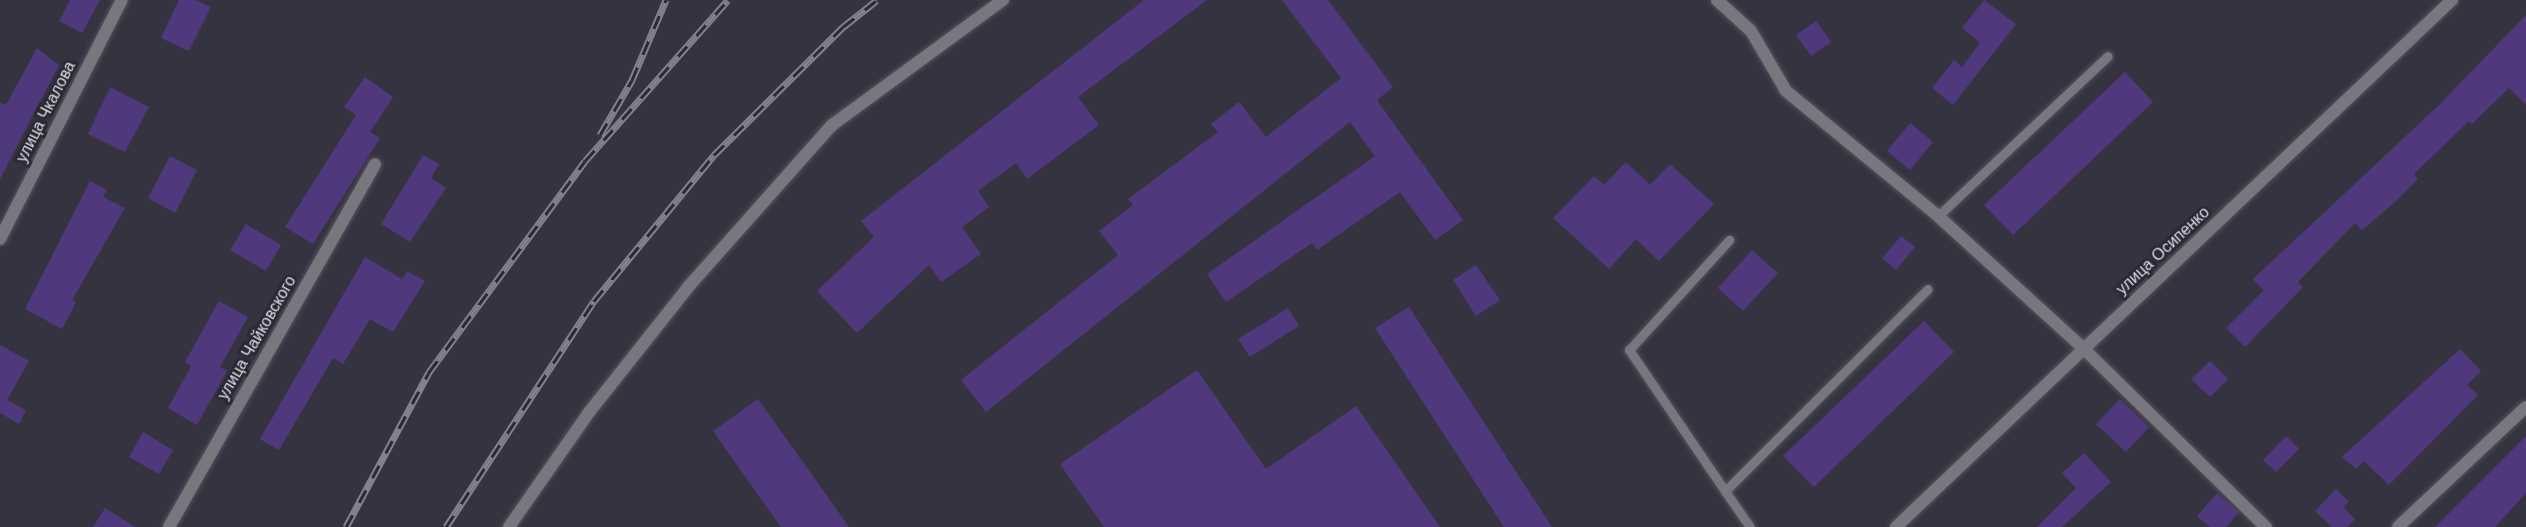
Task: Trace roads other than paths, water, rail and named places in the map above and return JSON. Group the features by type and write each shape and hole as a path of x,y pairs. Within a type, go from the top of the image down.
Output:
{"street":[{"name":"улица Чкалова","path":"0,239 122,0"},
{"path":"508,527 583,420 689,286 832,125 1003,0"},
{"path":"1717,0 1751,31 1786,91 1938,216 2084,349 2266,527"},
{"name":"улица Осипенко","path":"1896,527 2452,0"},
{"name":"улица Чайковского","path":"169,527 375,165"},
{"path":"2398,527 2526,407"}],"lane":[{"path":"1938,216 2108,56"},
{"path":"1729,240 1629,350 1750,527"},
{"path":"1725,491 1928,290"}],"railway":[{"path":"600,135 632,80 666,0"},
{"path":"346,527 429,372 585,161 728,0"},
{"path":"446,527 594,301 714,155 843,27 877,0"}]}
